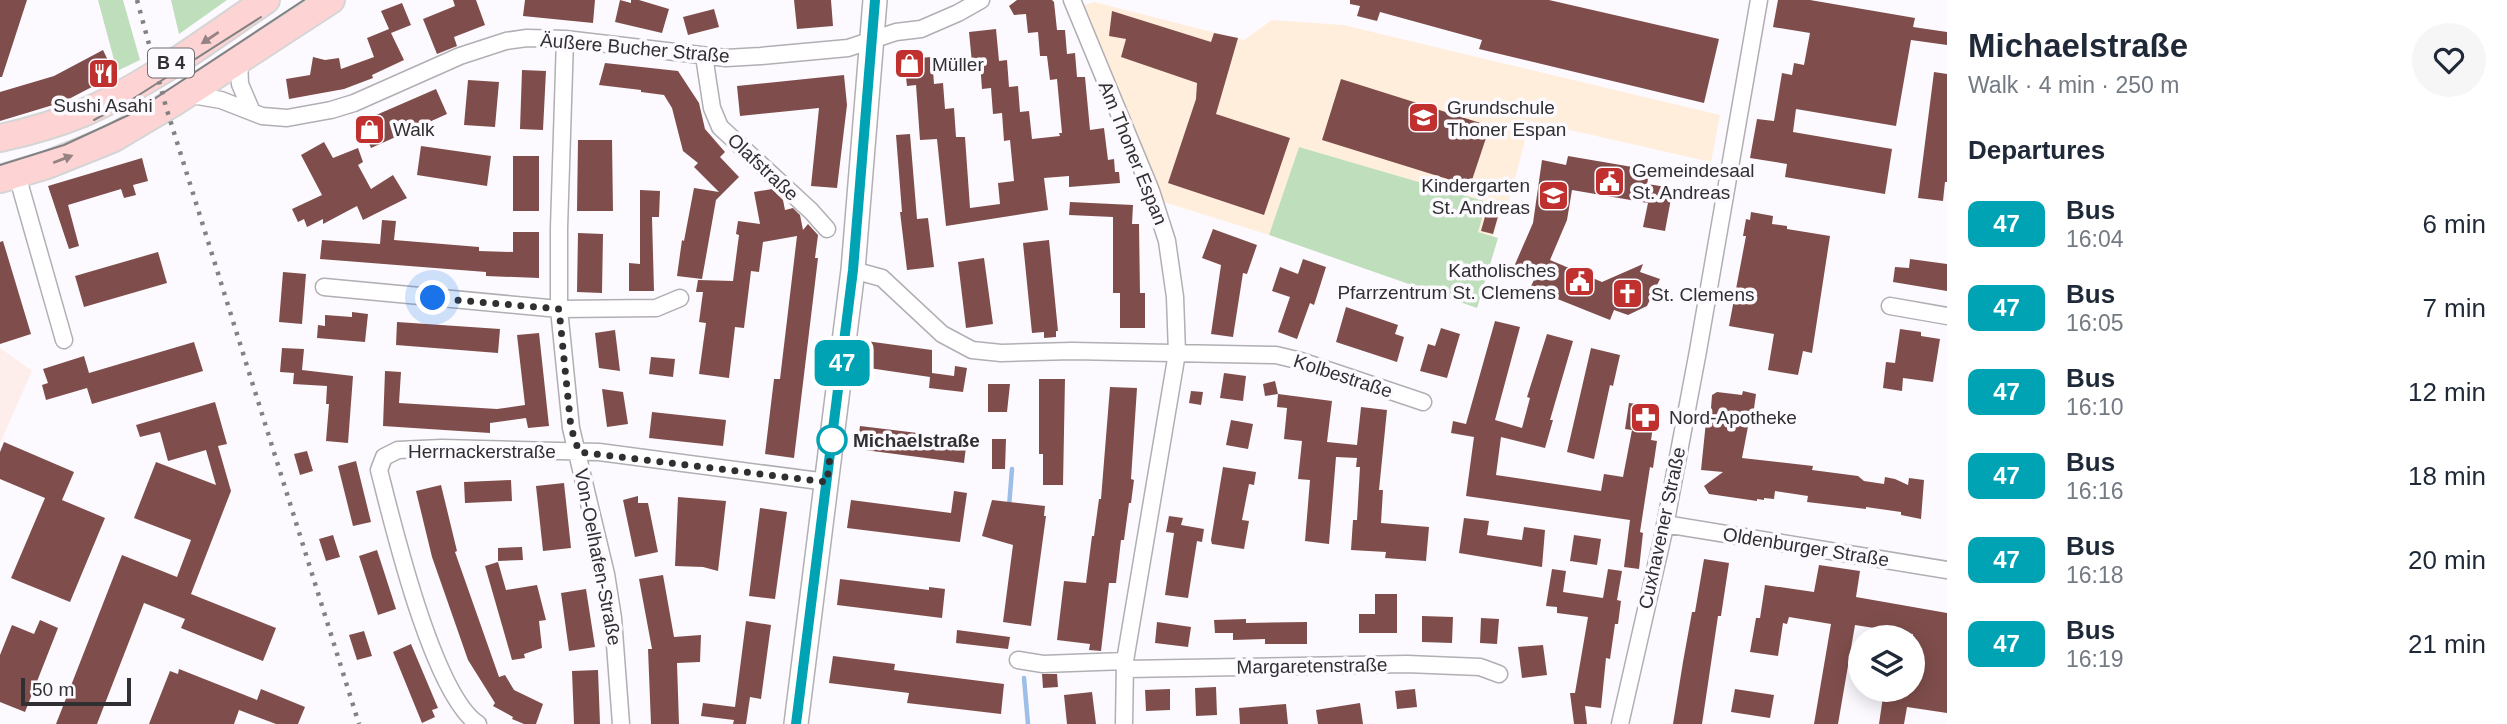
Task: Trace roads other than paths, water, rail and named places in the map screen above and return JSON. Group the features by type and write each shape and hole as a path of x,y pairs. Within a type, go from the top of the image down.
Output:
{"main road":[{"name":"B 4","path":"0,138 54,124 108,101 133,88 267,0"},
{"name":"B 4","path":"9,177 99,145 186,94 331,0"},
{"path":"796,724 853,270 875,0"}],"street":[{"name":"Äußere Bucher Straße","path":"186,94 212,98 252,112 280,118 331,110 354,103 460,56 506,41 527,38 565,39 704,56 761,56 848,48 896,32 921,29 981,0"},
{"name":"Am Thoner Espan","path":"1072,0 1151,191 1167,241 1175,297 1177,353"},
{"name":"Cuxhavener Straße","path":"1619,724 1665,524 1759,0"},
{"name":"Von-Oelhafen-Straße","path":"565,39 559,309 571,428 579,452 613,618 621,724"},
{"name":"Olafstraße","path":"704,56 712,108 720,127 827,229"},
{"path":"239,60 240,84 252,112"},
{"path":"9,177 64,340"},
{"path":"853,270 882,278 942,334 972,350 1001,354 1072,351 1177,353 1125,665 1124,724"},
{"path":"324,288 559,309 656,308 680,298"},
{"path":"1890,306 1947,316"},
{"name":"Kolbestraße","path":"1177,353 1276,355 1423,402"},
{"name":"Herrnackerstraße","path":"478,724 461,707 423,624 379,470 384,457 398,450 442,448 579,452 827,482"},
{"name":"Oldenburger Straße","path":"1665,524 1947,570"},
{"path":"1018,660 1043,664 1125,665"},
{"name":"Margaretenstraße","path":"1125,665 1407,664 1479,667 1499,674"}],"waterway":[{"path":"1009,507 1012,469"},
{"path":"1024,678 1028,724"}],"tram line":[{"path":"0,165 64,145 133,113 304,0"},
{"path":"94,120 131,100 261,17"}],"railway":[{"path":"137,0 166,107 359,724"}],"place":[{"name":"Müller","path":"909,64"},
{"name":"Sushi Asahi","path":"103,74"},
{"name":"Grundschule Thoner Espan","path":"1424,118"},
{"name":"Walk","path":"370,129"},
{"name":"Gemeindesaal St. Andreas","path":"1609,181"},
{"name":"Kindergarten St. Andreas","path":"1553,196"},
{"name":"Katholisches Pfarrzentrum St. Clemens","path":"1579,281"},
{"name":"St. Clemens","path":"1628,294"},
{"name":"Nord-Apotheke","path":"1646,417"},
{"name":"Michaelstraße","path":"832,440"}]}
